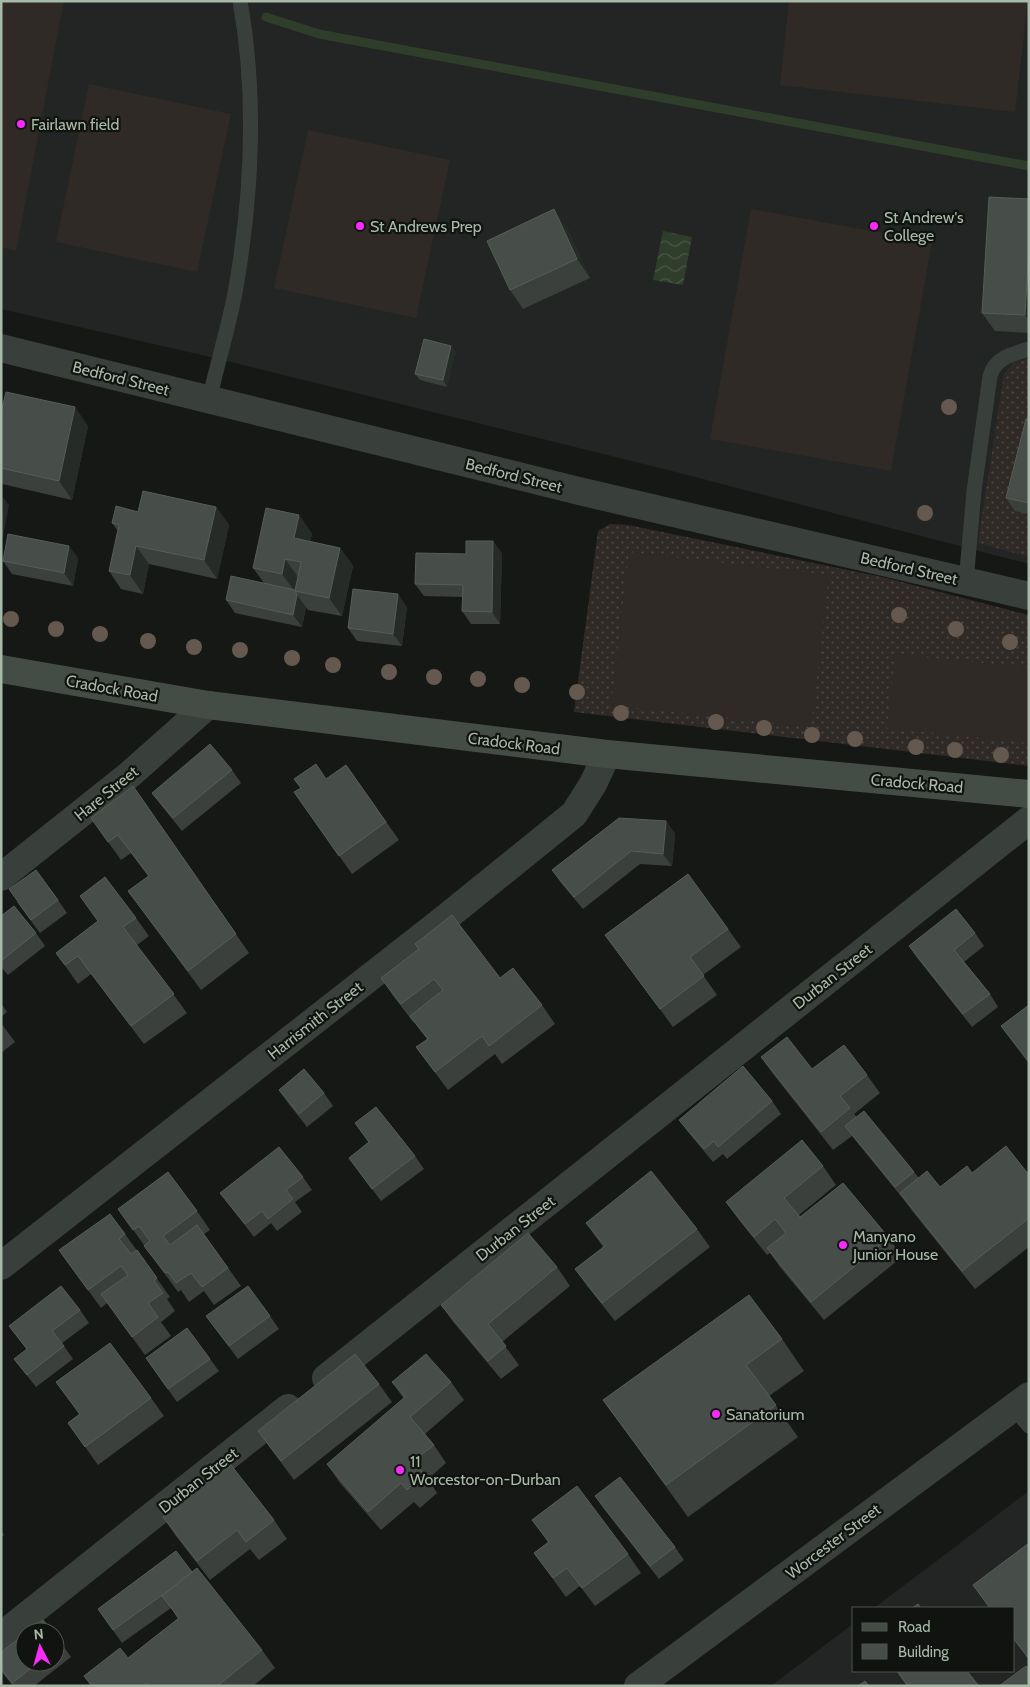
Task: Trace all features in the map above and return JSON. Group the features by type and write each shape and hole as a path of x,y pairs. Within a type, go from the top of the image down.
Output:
{"main road":[{"name":"Cradock Road","path":"1,669 208,705 607,754 1029,794"}],"street":[{"name":"Bedford Street","path":"1,348 579,491 1029,596"},
{"name":"Hare Street","path":"1,877 128,776 208,705"},
{"name":"Harrismith Street","path":"1,1266 436,926 574,814 593,784 607,754"},
{"name":"Durban Street","path":"1,1636 1029,820"},
{"name":"Worcester Street","path":"638,1686 1024,1410"}],"lane":[{"path":"209,401 234,295 243,242 248,189 250,98 240,1"},
{"path":"966,582 974,491 990,376 993,366 1006,356 1029,349"}],"shaded area":[{"name":"St Andrews Prep","path":"1,1 1029,1 1029,564 668,470 219,359 1,309"},
{"name":"Fairlawn field","path":"1,1 64,1 16,251 1,247"},
{"path":"789,1 1028,1 1015,112 780,85"},
{"path":"89,84 231,114 197,272 56,242"},
{"path":"308,130 450,160 416,318 274,288"},
{"path":"751,209 932,242 891,471 710,439"},
{"path":"1029,359 1029,557 978,543 1004,374 1013,363"},
{"path":"610,524 628,525 882,577 1029,615 1029,766 574,712 598,531"},
{"path":"629,552 829,575 811,727 611,705"},
{"path":"895,654 1029,668 1029,743 887,728"},
{"path":"1029,1491 1029,1686 771,1686 852,1625 852,1672 1015,1672 1015,1607 875,1607"}],"water":[{"path":"663,231 692,237 683,285 653,280"}],"building":[{"path":"989,197 1029,199 1029,247 1025,315 982,313"},
{"path":"554,209 577,259 510,290 487,241"},
{"path":"424,339 451,346 443,380 415,374"},
{"path":"6,392 75,407 59,481 1,468 1,413"},
{"path":"1026,419 1029,419 1029,503 1006,498"},
{"path":"143,491 216,507 204,560 136,546 130,575 109,571 119,525 112,523 116,506 138,512"},
{"path":"266,508 299,515 294,538 340,548 329,598 295,591 301,562 285,559 282,574 253,568"},
{"path":"8,534 69,546 64,573 3,561"},
{"path":"466,541 493,541 492,612 462,611 463,585 415,584 416,553 466,554"},
{"path":"231,576 295,590 297,595 293,615 226,600"},
{"path":"353,589 398,594 393,634 348,628"},
{"path":"210,744 232,770 173,818 152,793"},
{"path":"316,764 326,779 346,765 386,822 339,856 294,792 301,788 294,779"},
{"path":"133,786 236,934 188,971 128,891 149,876 118,835 108,842 91,818"},
{"path":"619,818 666,821 663,854 631,851 574,897 552,870"},
{"path":"36,870 58,900 31,920 9,889"},
{"path":"688,874 728,929 690,957 704,976 660,1009 605,935"},
{"path":"105,877 136,918 123,927 174,994 131,1026 78,956 65,965 56,953 98,921 80,896"},
{"path":"14,906 36,933 1,961 1,916"},
{"path":"956,909 975,933 954,950 990,994 963,1014 909,946"},
{"path":"452,915 500,978 513,968 542,1005 489,1046 482,1036 435,1072 416,1047 428,1039 410,1016 443,990 434,979 401,1004 381,978 419,949 415,944"},
{"path":"1029,1005 1029,1062 1001,1026"},
{"path":"787,1037 812,1069 844,1045 867,1075 840,1096 850,1108 821,1132 761,1057"},
{"path":"743,1066 772,1101 718,1147 714,1141 704,1149 679,1120"},
{"path":"304,1069 324,1093 299,1114 279,1090"},
{"path":"376,1107 415,1156 372,1189 349,1158 369,1142 355,1123"},
{"path":"864,1111 914,1172 895,1187 845,1126"},
{"name":"Manyano Junior House","path":"802,1140 823,1166 784,1198 800,1217 843,1183 889,1238 811,1302 767,1248 786,1233 775,1219 754,1237 726,1202"},
{"path":"1006,1146 1029,1175 1029,1218 962,1271 900,1193 927,1171 940,1187 967,1166 972,1173"},
{"path":"279,1147 303,1177 286,1190 293,1199 268,1219 262,1211 245,1224 220,1193"},
{"path":"651,1171 697,1229 602,1303 575,1269 605,1246 586,1223"},
{"path":"168,1172 197,1211 163,1236 170,1245 197,1225 228,1268 202,1287 191,1273 176,1283 168,1272 165,1273 144,1246 150,1241 139,1226 133,1230 118,1209"},
{"path":"110,1214 125,1234 119,1239 131,1254 137,1250 157,1278 154,1281 163,1293 148,1303 158,1317 132,1337 101,1294 128,1275 121,1266 88,1290 59,1250"},
{"path":"528,1233 557,1267 488,1324 506,1346 488,1361 441,1305"},
{"path":"61,1286 80,1310 52,1331 64,1346 27,1375 14,1359 27,1349 9,1326"},
{"path":"248,1286 270,1316 229,1346 206,1316"},
{"path":"749,1295 782,1339 746,1365 776,1405 666,1485 603,1400"},
{"path":"187,1328 210,1359 168,1389 146,1358"},
{"path":"110,1343 151,1398 85,1447 68,1423 80,1414 56,1382"},
{"path":"355,1354 379,1384 281,1461 258,1431"},
{"path":"426,1354 451,1382 410,1417 434,1445 413,1461 424,1474 407,1490 401,1483 368,1512 327,1464 405,1397 392,1382"},
{"path":"231,1465 274,1520 246,1542 237,1530 197,1561 163,1517"},
{"path":"620,1477 675,1547 650,1566 595,1496"},
{"path":"577,1486 628,1554 582,1588 567,1568 553,1578 534,1553 549,1542 532,1520"},
{"path":"1029,1543 1029,1659 1015,1640 1015,1607 989,1607 973,1585"},
{"path":"176,1551 192,1572 113,1630 98,1609"},
{"path":"197,1568 262,1650 217,1686 149,1686 147,1683 143,1686 92,1686 84,1676 120,1648 128,1658 179,1618 162,1596"},
{"path":"15,1642 15,1672 26,1672 12,1683 1,1669 1,1652"},
{"path":"1026,1666 1029,1669 1029,1686 999,1686"},
{"path":"898,1672 968,1672 978,1685 976,1686 908,1686"},
{"path":"865,1681 869,1686 858,1686"}],"waterway":[{"path":"266,17 319,34 1029,166"}],"place":[{"name":"Fairlawn field","path":"21,124"},
{"name":"St Andrews Prep","path":"360,226"},
{"name":"St Andrew's College","path":"874,226"},
{"name":"Manyano Junior House","path":"843,1245"},
{"name":"Sanatorium","path":"716,1414"},
{"name":"11 Worcestor-on-Durban","path":"400,1470"}]}
